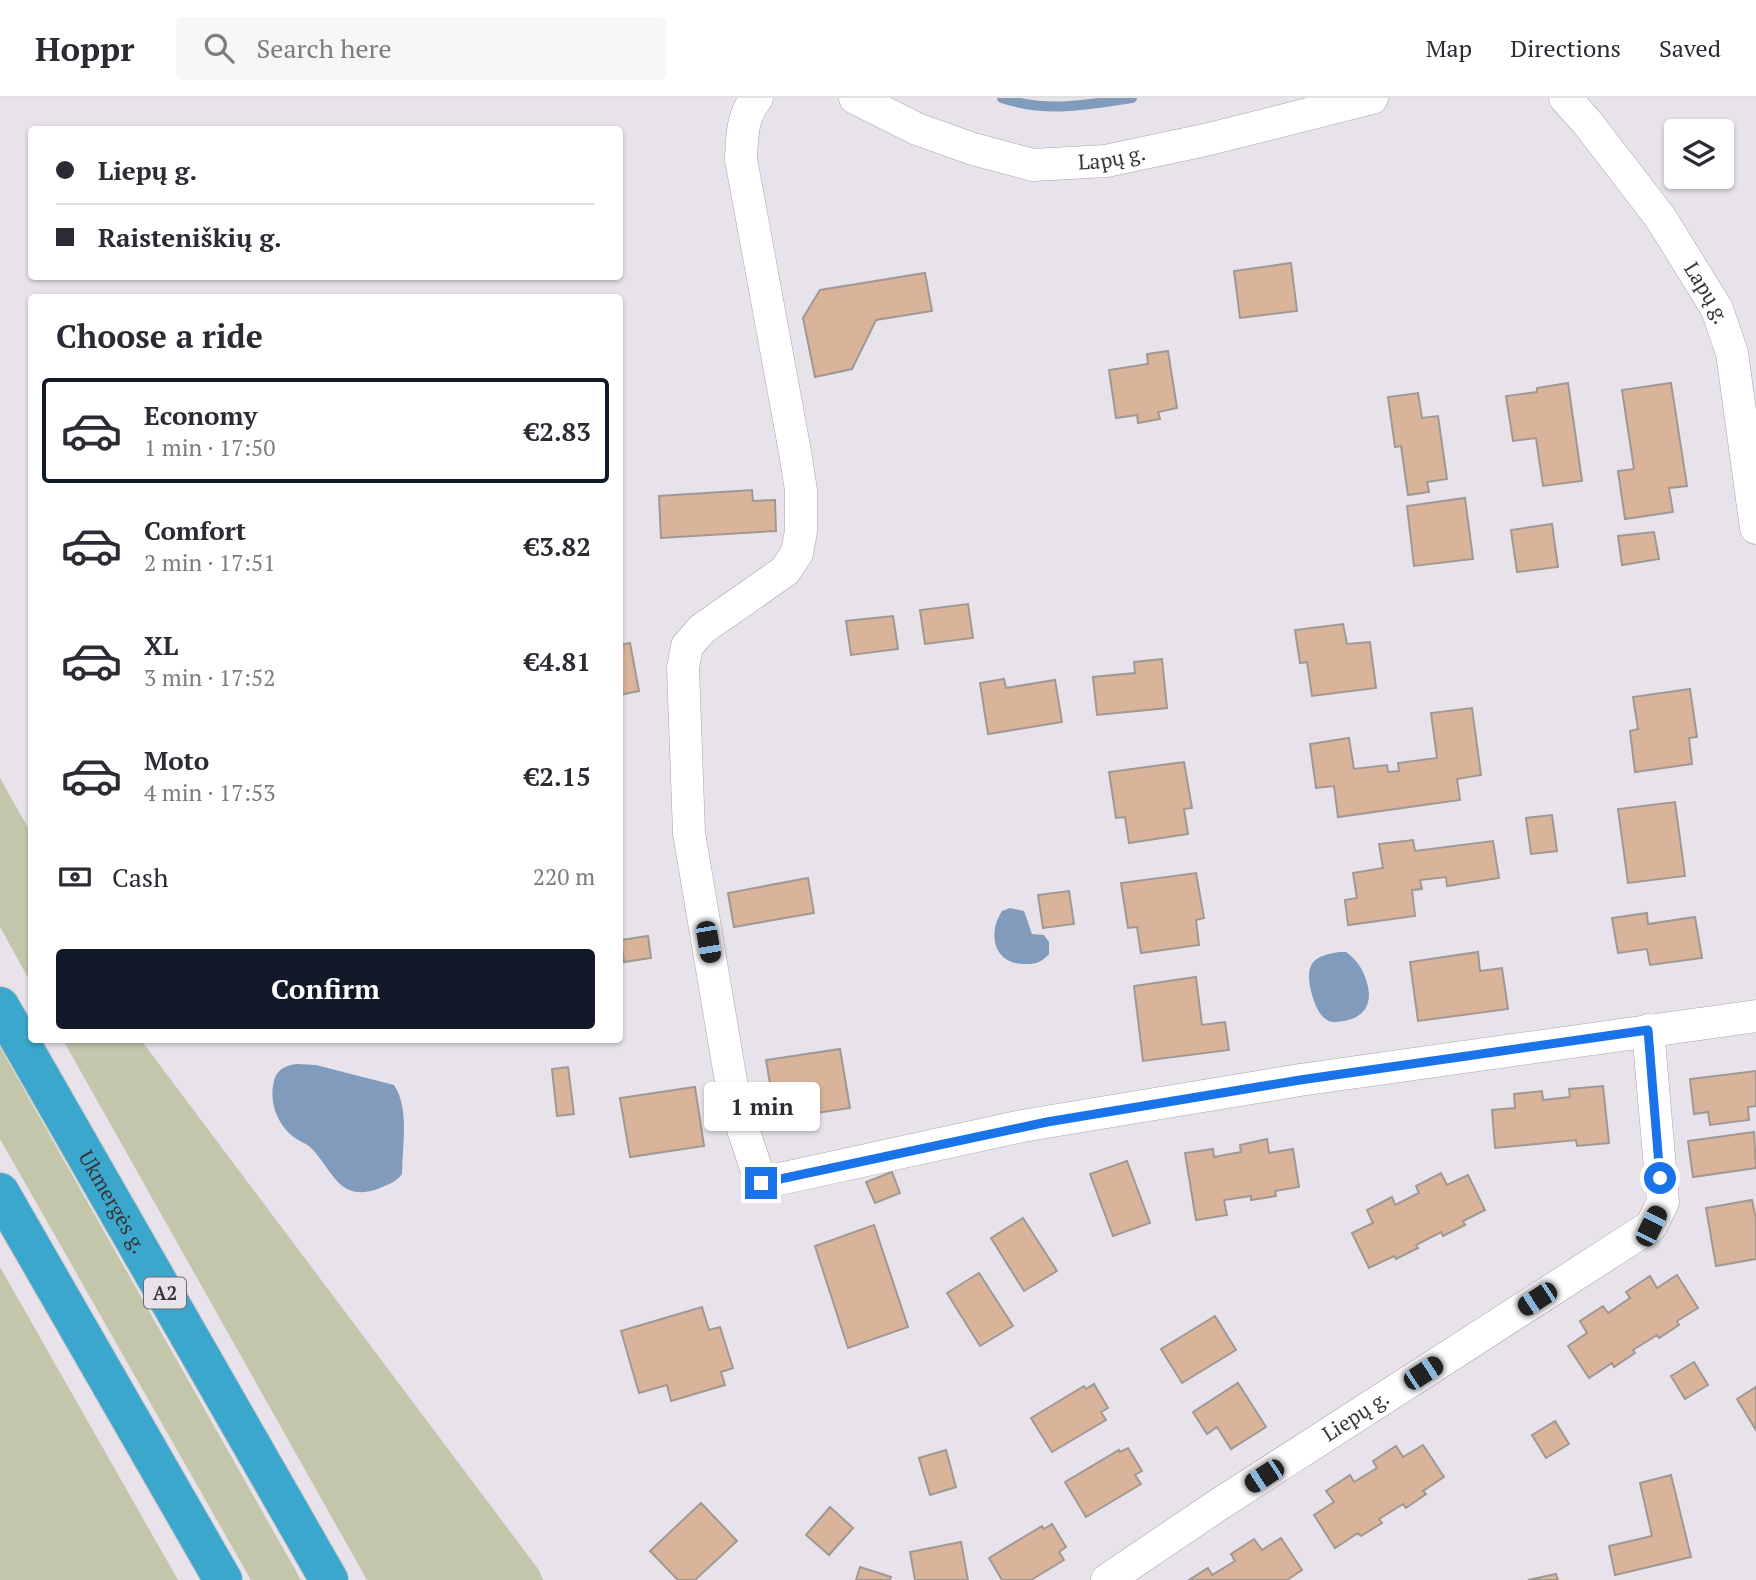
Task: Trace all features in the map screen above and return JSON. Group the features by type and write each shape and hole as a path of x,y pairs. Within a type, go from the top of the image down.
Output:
{"highway":[{"name":"Ukmergės g.","path":"0,1006 328,1580"},
{"path":"0,1192 223,1580"}],"street":[{"path":"757,98 750,105 743,131 741,159 795,452 801,490 801,531 797,552 785,571 702,629 687,646 683,668 683,697 689,833 735,1105 761,1183 1022,1126 1300,1080 1756,1016"},
{"name":"Lapų g.","path":"855,98 917,129 974,149 1034,165 1106,161 1205,140 1372,98"},
{"name":"Lapų g.","path":"1565,98 1660,217 1717,309 1732,353 1756,528"},
{"name":"Liepų g.","path":"1107,1580 1218,1505 1651,1226 1662,1202 1648,1030"}],"green space":[{"path":"0,778 28,828 28,978 0,927"},
{"path":"65,1043 143,1043 539,1570 543,1580 367,1580"},
{"path":"0,1047 301,1580 251,1580 0,1139"},
{"path":"0,1267 178,1580 0,1580"}],"water":[{"path":"1010,908 1024,911 1032,934 1044,935 1049,942 1049,954 1041,961 1014,963 1000,953 994,938 997,920 1002,911"},
{"path":"1346,952 1359,966 1367,983 1369,997 1366,1008 1357,1017 1333,1022 1323,1017 1316,1007 1309,976 1315,961"},
{"path":"297,1064 316,1065 394,1085 404,1116 402,1174 397,1179 367,1192 347,1189 311,1148 286,1129 275,1110 273,1088 275,1077 280,1071"}],"building":[{"path":"1291,263 1297,311 1240,318 1234,271"},
{"path":"925,273 932,311 876,320 852,369 815,377 803,318 820,290"},
{"path":"1168,351 1177,408 1158,412 1160,419 1138,423 1137,415 1116,418 1109,370 1148,364 1147,354"},
{"path":"1568,383 1582,481 1543,486 1536,438 1513,441 1506,396 1537,392 1537,388"},
{"path":"1671,383 1687,486 1669,488 1673,512 1625,519 1618,471 1634,469 1622,390"},
{"path":"1418,393 1422,418 1438,416 1447,479 1427,482 1429,492 1408,495 1401,446 1395,447 1388,397"},
{"path":"752,490 753,501 775,500 776,531 661,538 659,496"},
{"path":"1465,498 1473,559 1414,566 1407,506"},
{"path":"1552,524 1558,567 1517,572 1511,530"},
{"path":"1654,532 1659,559 1622,565 1618,536"},
{"path":"968,604 973,638 925,644 920,610"},
{"path":"893,616 898,649 851,655 846,621"},
{"path":"1343,624 1347,644 1370,642 1376,688 1312,696 1307,662 1300,663 1295,630"},
{"path":"630,643 639,691 623,694 623,644"},
{"path":"1162,659 1167,708 1097,715 1093,677 1135,673 1134,662"},
{"path":"1004,679 1006,688 1055,680 1062,722 988,734 980,683"},
{"path":"1690,689 1697,737 1689,738 1692,764 1635,772 1630,731 1638,729 1633,697"},
{"path":"1472,708 1481,775 1457,779 1460,800 1338,817 1334,786 1316,788 1310,744 1349,738 1354,769 1387,765 1388,772 1399,771 1398,763 1437,758 1431,713"},
{"path":"1184,762 1192,808 1184,809 1188,834 1129,843 1125,817 1116,818 1109,772"},
{"path":"1675,802 1685,876 1628,883 1618,809"},
{"path":"1552,815 1557,851 1531,854 1526,818"},
{"path":"1413,840 1415,851 1493,841 1499,878 1447,886 1446,877 1420,880 1422,889 1412,890 1415,916 1348,925 1345,900 1357,898 1353,873 1383,868 1379,844"},
{"path":"1196,873 1204,918 1196,920 1199,945 1141,953 1137,927 1128,928 1121,883"},
{"path":"808,878 814,913 734,927 728,893"},
{"path":"1069,891 1074,924 1043,928 1038,895"},
{"path":"1647,913 1648,924 1695,917 1702,958 1650,965 1647,949 1618,953 1612,918"},
{"path":"648,936 651,958 624,962 623,940"},
{"path":"1478,952 1480,971 1502,968 1508,1009 1418,1021 1410,962"},
{"path":"1196,977 1202,1025 1225,1022 1229,1050 1143,1061 1134,986"},
{"path":"840,1049 850,1108 776,1119 766,1060"},
{"path":"568,1067 574,1114 557,1116 552,1069"},
{"path":"1756,1071 1756,1106 1748,1107 1749,1120 1710,1125 1708,1112 1694,1114 1690,1079"},
{"path":"1603,1086 1609,1143 1577,1146 1576,1140 1495,1148 1492,1110 1515,1108 1514,1094 1542,1091 1543,1100 1570,1097 1569,1089"},
{"path":"695,1087 704,1146 630,1157 620,1098"},
{"path":"1754,1132 1756,1168 1693,1177 1688,1141"},
{"path":"1267,1139 1269,1153 1293,1149 1299,1187 1275,1191 1276,1196 1224,1200 1227,1215 1196,1220 1185,1153 1213,1149 1214,1157 1241,1152 1240,1145"},
{"path":"1127,1161 1150,1223 1113,1236 1090,1174"},
{"path":"892,1172 900,1193 875,1203 866,1182"},
{"path":"1441,1173 1447,1185 1468,1175 1485,1210 1463,1221 1465,1225 1443,1236 1441,1232 1396,1259 1394,1256 1369,1268 1352,1233 1373,1223 1367,1210 1392,1197 1395,1205 1419,1193 1416,1186"},
{"path":"1752,1200 1756,1219 1756,1259 1716,1266 1706,1208"},
{"path":"1023,1218 1057,1271 1024,1291 991,1238"},
{"path":"874,1225 908,1327 848,1348 815,1246"},
{"path":"979,1273 1013,1326 980,1346 947,1293"},
{"path":"1677,1275 1698,1308 1677,1321 1679,1325 1659,1338 1657,1335 1633,1350 1635,1353 1614,1367 1612,1363 1589,1378 1568,1346 1587,1333 1580,1321 1603,1306 1608,1313 1630,1298 1626,1292 1650,1276 1657,1288"},
{"path":"702,1307 709,1330 720,1327 733,1368 721,1372 725,1385 671,1401 667,1385 639,1393 621,1331"},
{"path":"1215,1316 1236,1350 1182,1383 1161,1349"},
{"path":"1694,1362 1708,1385 1685,1399 1671,1376"},
{"path":"1238,1383 1266,1427 1231,1449 1217,1427 1207,1434 1193,1412"},
{"path":"1094,1384 1108,1408 1101,1412 1106,1420 1052,1452 1031,1418 1084,1386 1086,1389"},
{"path":"1756,1387 1756,1430 1737,1399"},
{"path":"1555,1421 1569,1444 1546,1458 1532,1435"},
{"path":"1423,1445 1444,1477 1423,1491 1426,1494 1406,1508 1403,1504 1379,1519 1382,1523 1361,1536 1358,1533 1335,1548 1314,1515 1334,1502 1326,1491 1350,1475 1354,1482 1377,1468 1373,1461 1396,1446 1403,1457"},
{"path":"1128,1448 1142,1471 1135,1475 1141,1484 1086,1517 1065,1482 1119,1450 1120,1452"},
{"path":"946,1450 956,1487 930,1495 919,1458"},
{"path":"1671,1475 1691,1557 1615,1575 1609,1546 1652,1536 1640,1483"},
{"path":"701,1503 737,1541 695,1580 678,1580 650,1551"},
{"path":"830,1507 853,1528 829,1555 806,1535"},
{"path":"1052,1524 1066,1547 1059,1552 1064,1560 1031,1580 1002,1580 989,1558 1042,1526 1044,1529"},
{"path":"1281,1538 1302,1570 1287,1580 1189,1580 1208,1568 1212,1575 1235,1561 1231,1554 1254,1539 1262,1550"},
{"path":"961,1542 968,1580 915,1580 910,1552"},
{"path":"860,1567 891,1577 890,1580 856,1580"},
{"path":"1556,1574 1558,1580 1528,1580"}],"waterway":[{"path":"1002,98 1018,103 1051,106 1083,105 1132,98"}],"route":[{"path":"761,1183 1022,1126 1300,1080 1648,1030 1660,1178"}]}
